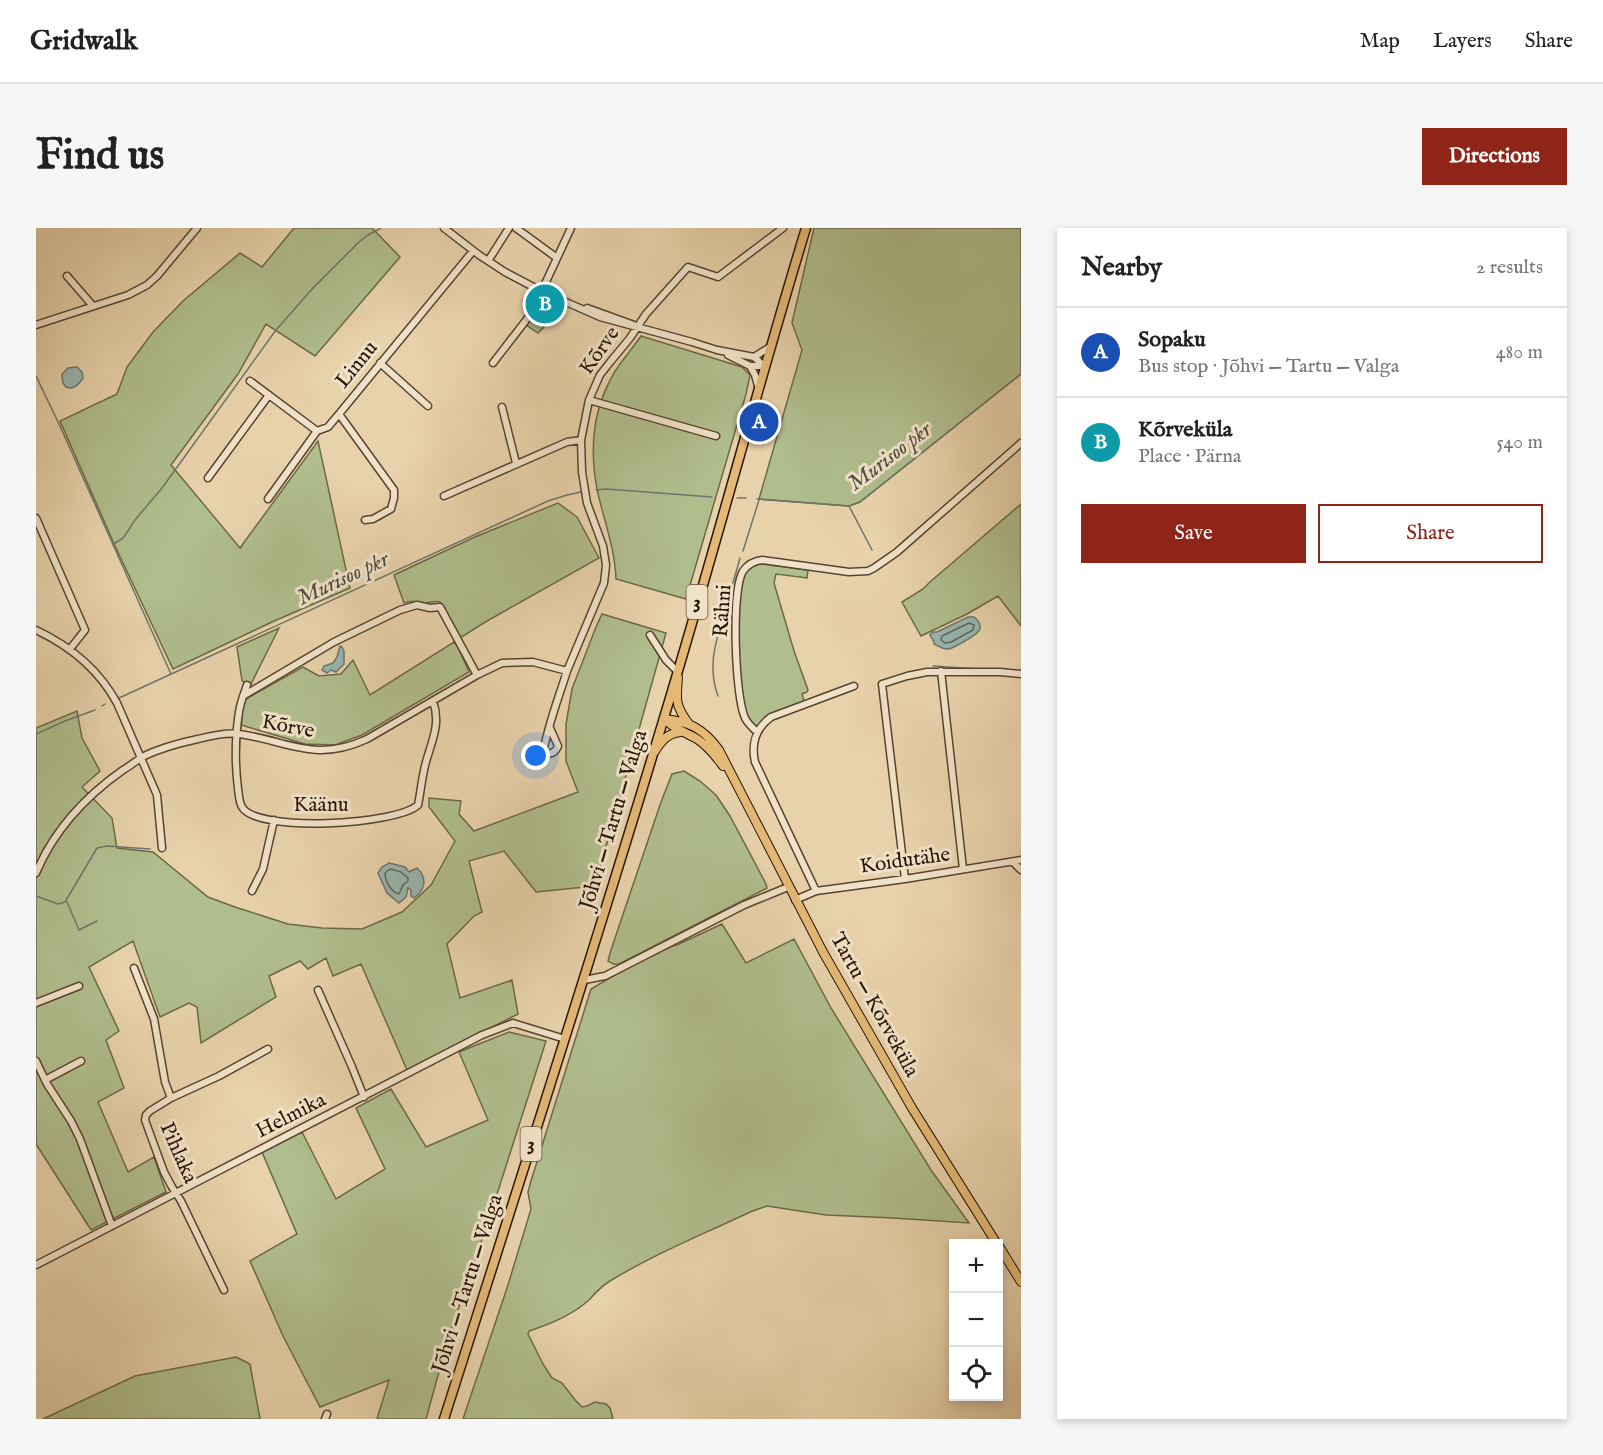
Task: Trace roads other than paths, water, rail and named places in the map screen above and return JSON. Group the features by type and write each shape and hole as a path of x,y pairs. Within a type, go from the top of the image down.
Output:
{"highway":[{"name":"Jõhvi — Tartu — Valga","path":"444,1419 584,980 664,719 758,386 806,228"}],"main road":[{"path":"679,669 678,707 688,724"},
{"name":"Tartu — Kõrveküla","path":"664,719 688,724 701,731 712,741 725,761 731,777 823,952 912,1108 994,1239"},
{"name":"Tartu — Kõrveküla","path":"664,719 671,727 696,738 710,749 731,777"},
{"path":"653,754 662,740 669,735 682,732"},
{"name":"Tartu — Kõrveküla","path":"1003,1253 1021,1282"}],"street":[{"path":"36,325 128,295 147,285 197,228"},
{"path":"444,228 488,261 541,291 600,317 717,350 754,357 764,366"},
{"path":"488,261 509,228"},
{"path":"516,228 557,258"},
{"path":"493,363 537,306 541,291 571,228"},
{"name":"Kõrve","path":"550,728 558,746 557,750 551,754 543,754 550,728 567,671 604,584 606,565 603,546 587,503 582,472 581,440 589,400 600,375 625,345 646,314 688,267 718,277 783,228"},
{"name":"Linnu","path":"268,500 317,431 328,427 473,251"},
{"path":"67,276 93,306"},
{"path":"754,357 770,347"},
{"path":"717,350 750,366 764,366"},
{"path":"380,363 428,406"},
{"path":"750,366 758,386"},
{"path":"250,381 317,431"},
{"path":"208,478 269,395"},
{"path":"589,400 716,436"},
{"path":"502,407 516,464"},
{"path":"339,414 394,490 391,509 373,519 365,519"},
{"path":"444,496 567,442 581,440"},
{"name":"Rähni","path":"758,732 747,723 744,716 740,697 736,645 735,615 738,586 742,573 748,565 762,560 838,572 868,571 897,552 1021,443"},
{"path":"36,518 85,630 70,649"},
{"path":"243,696 334,642 400,610 417,605 430,608 440,607 477,675"},
{"path":"36,630 70,649 95,671 109,688 157,795 162,848"},
{"path":"650,635 666,660 679,669"},
{"name":"Kõrve","path":"36,873 54,840 80,807 110,779 141,758 171,745 237,733 301,749 340,749 367,739 477,675 502,663 533,662 567,671"},
{"path":"941,671 963,869"},
{"path":"904,879 882,684 918,673 941,671 1021,674"},
{"name":"Käänu","path":"247,685 239,710 237,733 240,805 245,811 254,815 294,822 330,824 367,821 397,814 418,805 437,723 437,711 433,701"},
{"path":"816,891 755,762 754,744 764,722 771,717 854,686"},
{"path":"252,891 263,869 274,819"},
{"name":"Koidutähe","path":"795,900 816,891 1021,860"},
{"path":"1013,862 1021,870"},
{"path":"584,980 604,976 744,905 788,886"},
{"name":"Pihlaka","path":"134,968 154,1019 165,1082 171,1098 150,1111 145,1120 164,1172 225,1290"},
{"path":"36,1003 78,986"},
{"path":"318,990 364,1097"},
{"name":"Helmika","path":"36,1265 482,1035 513,1023 565,1039"},
{"path":"171,1098 219,1076 268,1049"},
{"path":"36,1061 80,1139 112,1226"},
{"path":"45,1080 81,1061"}],"water":[{"path":"77,367 82,372 83,378 76,386 66,387 62,374 68,368"},
{"path":"968,617 974,617 980,625 976,634 949,649 934,644 930,635 932,632 937,632"},
{"path":"340,646 344,651 344,664 336,672 331,670 327,673 322,670 324,666 333,663"},
{"path":"389,863 405,867 409,872 417,868 423,876 423,888 414,898 408,888 406,897 399,903 387,893 378,873"}],"waterway":[{"path":"113,544 122,539 162,488 276,330 313,288 360,241 381,228"},
{"name":"Murisoo pkr","path":"757,499 849,506 860,502 1021,374"},
{"path":"36,376 171,674"},
{"name":"Murisoo pkr","path":"596,490 712,497"},
{"name":"Murisoo pkr","path":"119,698 548,501 581,492"},
{"name":"Murisoo pkr","path":"737,498 746,498"},
{"path":"743,551 759,500"},
{"path":"849,506 872,550"},
{"path":"718,696 713,675 714,654 740,558"},
{"path":"933,666 979,669"},
{"name":"Murisoo pkr","path":"36,734 95,710"},
{"path":"36,896 58,904 65,902 97,848 107,846 150,849"},
{"path":"67,902 79,930 97,921"}],"place":[{"name":"Kõrveküla","path":"545,304"},
{"name":"Sopaku","path":"759,422"}]}
